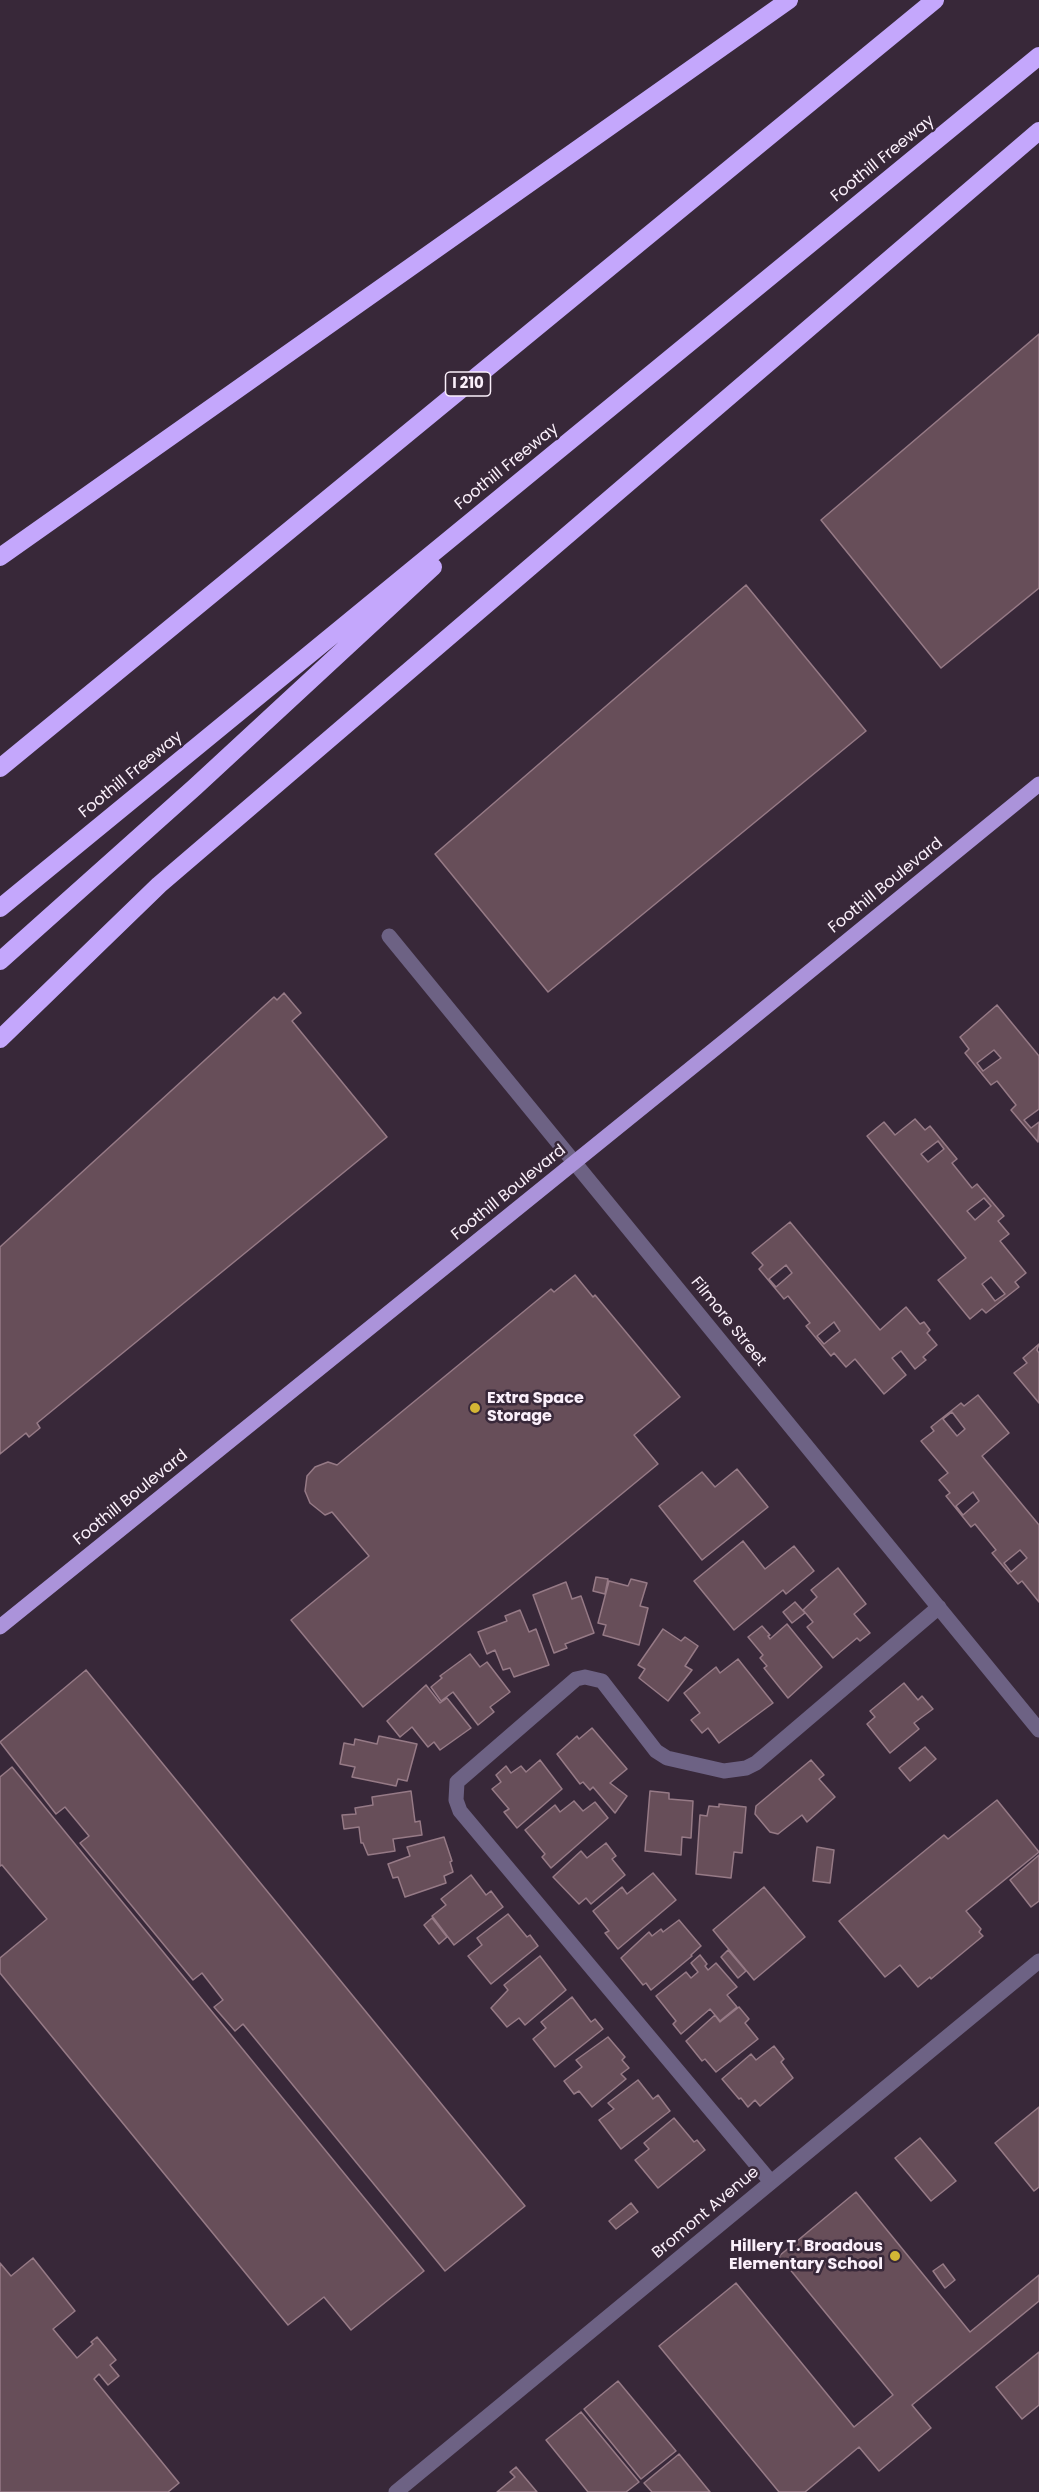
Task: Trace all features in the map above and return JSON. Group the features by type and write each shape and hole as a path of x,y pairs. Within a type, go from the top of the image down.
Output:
{"highway":[{"path":"0,557 789,0"},
{"name":"I 210","path":"0,768 935,0"},
{"name":"Foothill Freeway","path":"0,908 1039,56"},
{"path":"0,1038 159,885 1039,131"},
{"path":"0,962 195,787 573,438"}],"main road":[{"name":"Foothill Boulevard","path":"0,1627 1039,783"}],"street":[{"name":"Filmore Street","path":"389,936 1039,1730"},
{"path":"771,2182 460,1811 456,1800 457,1782 576,1679 585,1677 602,1681 656,1751 667,1758 724,1771 746,1768 756,1763 939,1608"},
{"name":"Bromont Avenue","path":"396,2492 1039,1961"}],"building":[{"path":"1039,334 1039,588 941,668 821,520"},
{"path":"746,585 866,731 548,992 435,854"},
{"path":"284,993 301,1013 292,1021 387,1137 37,1423 40,1428 29,1437 26,1433 0,1454 0,1247 274,997 277,1000"},
{"path":"997,1005 1039,1056 1039,1109 1024,1120 1031,1128 1039,1122 1038,1142 1011,1110 1016,1105 997,1081 991,1085 965,1053 969,1049 960,1037","holes":["994,1050 1001,1058 983,1071 977,1063"]},
{"path":"915,1119 925,1130 930,1126 957,1159 952,1163 972,1188 977,1184 1004,1216 998,1221 1009,1234 1000,1241 1026,1273 1015,1282 1019,1287 986,1313 982,1309 970,1319 938,1280 966,1258 867,1136 884,1122 895,1135","holes":["938,1141 944,1149 928,1162 921,1154","984,1198 991,1206 975,1220 967,1211","991,1277 1005,1294 995,1301 982,1284"]},
{"path":"790,1222 880,1330 906,1307 920,1324 924,1322 930,1330 927,1333 937,1345 923,1357 926,1360 915,1369 901,1351 892,1358 906,1375 884,1394 855,1359 846,1367 834,1353 831,1356 806,1326 810,1323 788,1296 784,1299 759,1269 763,1265 752,1253","holes":["786,1265 792,1273 776,1287 769,1279","834,1322 840,1331 824,1344 817,1336"]},
{"path":"575,1275 593,1297 595,1295 680,1397 634,1435 658,1464 363,1707 291,1620 369,1556 332,1512 325,1515 310,1503 305,1491 307,1476 315,1467 328,1462 337,1465 551,1289 554,1292"},
{"path":"1039,1344 1037,1350 1039,1353 1039,1403 1014,1373 1027,1363 1023,1358"},
{"path":"978,1395 1009,1433 982,1456 1039,1525 1039,1602 1022,1581 1018,1584 992,1553 996,1550 975,1524 971,1527 946,1496 950,1493 939,1480 948,1473 921,1441 934,1431 931,1427 961,1403 964,1406","holes":["952,1412 965,1429 957,1436 943,1419","973,1492 979,1501 963,1515 956,1506","1020,1550 1027,1558 1011,1572 1004,1563"]},
{"path":"737,1469 768,1507 702,1560 659,1506 702,1472 715,1487"},
{"path":"743,1541 765,1569 794,1546 814,1571 786,1594 783,1590 734,1630 694,1581"},
{"path":"838,1568 866,1604 854,1614 870,1633 860,1641 857,1638 833,1658 807,1627 813,1622 803,1610 817,1597 811,1590"},
{"path":"596,1577 608,1579 605,1594 593,1591"},
{"path":"631,1579 647,1583 640,1606 648,1608 639,1645 603,1635 606,1625 598,1623 609,1581 628,1586"},
{"path":"566,1582 572,1599 581,1596 594,1633 565,1644 567,1648 554,1653 533,1595"},
{"path":"795,1602 805,1613 792,1623 783,1612"},
{"path":"520,1610 529,1632 536,1629 549,1665 514,1677 510,1668 503,1670 495,1650 487,1654 478,1632 507,1621 505,1616"},
{"path":"787,1624 822,1667 788,1698 764,1668 767,1666 760,1658 763,1655 748,1637 762,1626 770,1635 768,1636 770,1639"},
{"path":"663,1629 681,1641 685,1637 698,1646 685,1666 692,1670 668,1701 639,1678 645,1669 638,1665"},
{"path":"470,1654 480,1667 487,1662 510,1692 490,1707 494,1712 478,1725 453,1692 441,1701 431,1687 442,1678 440,1676"},
{"path":"738,1659 773,1703 719,1743 708,1728 702,1733 691,1720 700,1713 684,1693 716,1667 720,1673"},
{"path":"86,1670 525,2206 445,2271 243,2024 235,2031 214,2007 223,2000 202,1973 193,1980 80,1843 89,1836 65,1807 56,1814 0,1742"},
{"path":"904,1683 918,1700 922,1696 933,1709 914,1723 919,1729 890,1753 867,1724 875,1717 870,1711"},
{"path":"426,1685 440,1703 447,1698 471,1728 440,1750 434,1742 428,1747 412,1727 400,1737 387,1721"},
{"path":"592,1728 627,1769 610,1783 627,1796 615,1813 593,1787 590,1790 583,1782 580,1784 557,1754 577,1736 579,1739"},
{"path":"379,1736 417,1744 407,1781 398,1779 396,1786 352,1777 355,1767 340,1764 344,1743 354,1745 355,1739 377,1744"},
{"path":"925,1747 936,1759 910,1781 899,1768"},
{"path":"540,1760 562,1789 517,1828 504,1812 509,1809 492,1789 501,1782 496,1775 506,1766 511,1773 521,1766 526,1772"},
{"path":"811,1760 824,1775 819,1779 835,1797 807,1822 802,1815 778,1834 770,1832 755,1814 756,1806"},
{"path":"12,1767 424,2271 351,2330 324,2297 288,2325 0,1973 0,1958 47,1919 2,1865 0,1866 0,1777"},
{"path":"411,1791 415,1822 420,1821 422,1835 393,1839 395,1851 368,1855 361,1843 359,1827 344,1829 342,1815 356,1814 355,1808 373,1805 372,1797"},
{"path":"650,1791 669,1793 669,1799 693,1801 691,1838 682,1837 681,1855 645,1851"},
{"path":"997,1800 1039,1852 966,1911 981,1929 979,1932 983,1936 931,1979 930,1977 918,1987 900,1965 885,1977 839,1921 944,1835 948,1839"},
{"path":"574,1801 583,1811 595,1802 608,1818 551,1868 542,1857 545,1854 525,1830 555,1805 560,1812"},
{"path":"719,1804 746,1807 742,1853 734,1852 731,1878 696,1874 700,1815 707,1816 709,1806 719,1807"},
{"path":"444,1837 453,1872 444,1876 446,1883 405,1897 398,1877 393,1878 388,1864 410,1856 407,1847"},
{"path":"606,1843 616,1856 612,1859 625,1875 591,1904 586,1898 579,1904 553,1877 581,1851 587,1858"},
{"path":"817,1847 834,1850 830,1883 813,1881"},
{"path":"1039,1855 1039,1901 1031,1907 1010,1880"},
{"path":"653,1873 676,1900 618,1949 605,1933 609,1931 593,1911 622,1887 627,1894"},
{"path":"471,1875 486,1895 491,1891 503,1907 454,1945 432,1916 446,1905 441,1899"},
{"path":"764,1887 805,1937 754,1980 713,1930"},
{"path":"508,1914 527,1937 530,1935 538,1946 491,1984 468,1956 482,1945 477,1938"},
{"path":"432,1918 447,1937 439,1944 424,1925"},
{"path":"679,1920 701,1946 651,1990 646,1983 643,1985 621,1958 649,1932 652,1936 661,1929 663,1932"},
{"path":"728,1950 746,1971 738,1978 721,1957"},
{"path":"700,1955 707,1964 705,1966 708,1970 716,1963 737,1987 727,1995 737,2007 720,2021 710,2009 681,2034 673,2024 676,2021 656,1996 686,1972 691,1978 698,1972 691,1963"},
{"path":"540,1956 566,1990 525,2025 519,2018 507,2027 491,2008 508,1990 504,1985"},
{"path":"572,1997 591,2022 595,2019 603,2029 555,2067 533,2039 546,2028 541,2022"},
{"path":"739,2007 749,2019 745,2023 758,2039 716,2072 705,2059 702,2061 686,2041 715,2015 720,2022"},
{"path":"608,2037 625,2057 622,2060 629,2068 621,2074 626,2079 592,2107 579,2091 574,2094 564,2081 582,2067 576,2060"},
{"path":"774,2046 784,2059 781,2062 793,2078 760,2106 755,2100 748,2107 722,2079 751,2054 756,2060"},
{"path":"638,2080 653,2099 658,2095 670,2111 621,2149 599,2120 614,2109 608,2103"},
{"path":"1039,2107 1039,2187 1034,2191 995,2143"},
{"path":"674,2118 694,2142 697,2140 705,2150 658,2188 635,2160 649,2149 644,2143"},
{"path":"920,2138 956,2181 931,2201 895,2158"},
{"path":"856,2192 970,2332 1039,2275 1039,2301 912,2405 931,2428 879,2471 859,2447 805,2492 779,2492 659,2346 736,2283 854,2427 893,2395 779,2256"},
{"path":"631,2203 638,2212 616,2229 609,2221"},
{"path":"33,2258 75,2311 53,2329 77,2358 93,2344 91,2342 97,2337 116,2360 110,2365 119,2376 108,2385 99,2374 94,2379 179,2483 168,2492 0,2492 0,2263 11,2276"},
{"path":"943,2264 955,2280 945,2288 933,2271"},
{"path":"1039,2352 1039,2405 1022,2419 996,2387"},
{"path":"618,2381 676,2451 641,2479 584,2409"},
{"path":"581,2412 639,2482 626,2492 588,2492 546,2440"},
{"path":"679,2454 710,2492 652,2492 644,2483"},
{"path":"516,2467 537,2492 497,2492 515,2477 510,2472"}],"place":[{"name":"Extra Space Storage","path":"475,1408"},
{"name":"Hillery T. Broadous Elementary School","path":"895,2256"}]}
